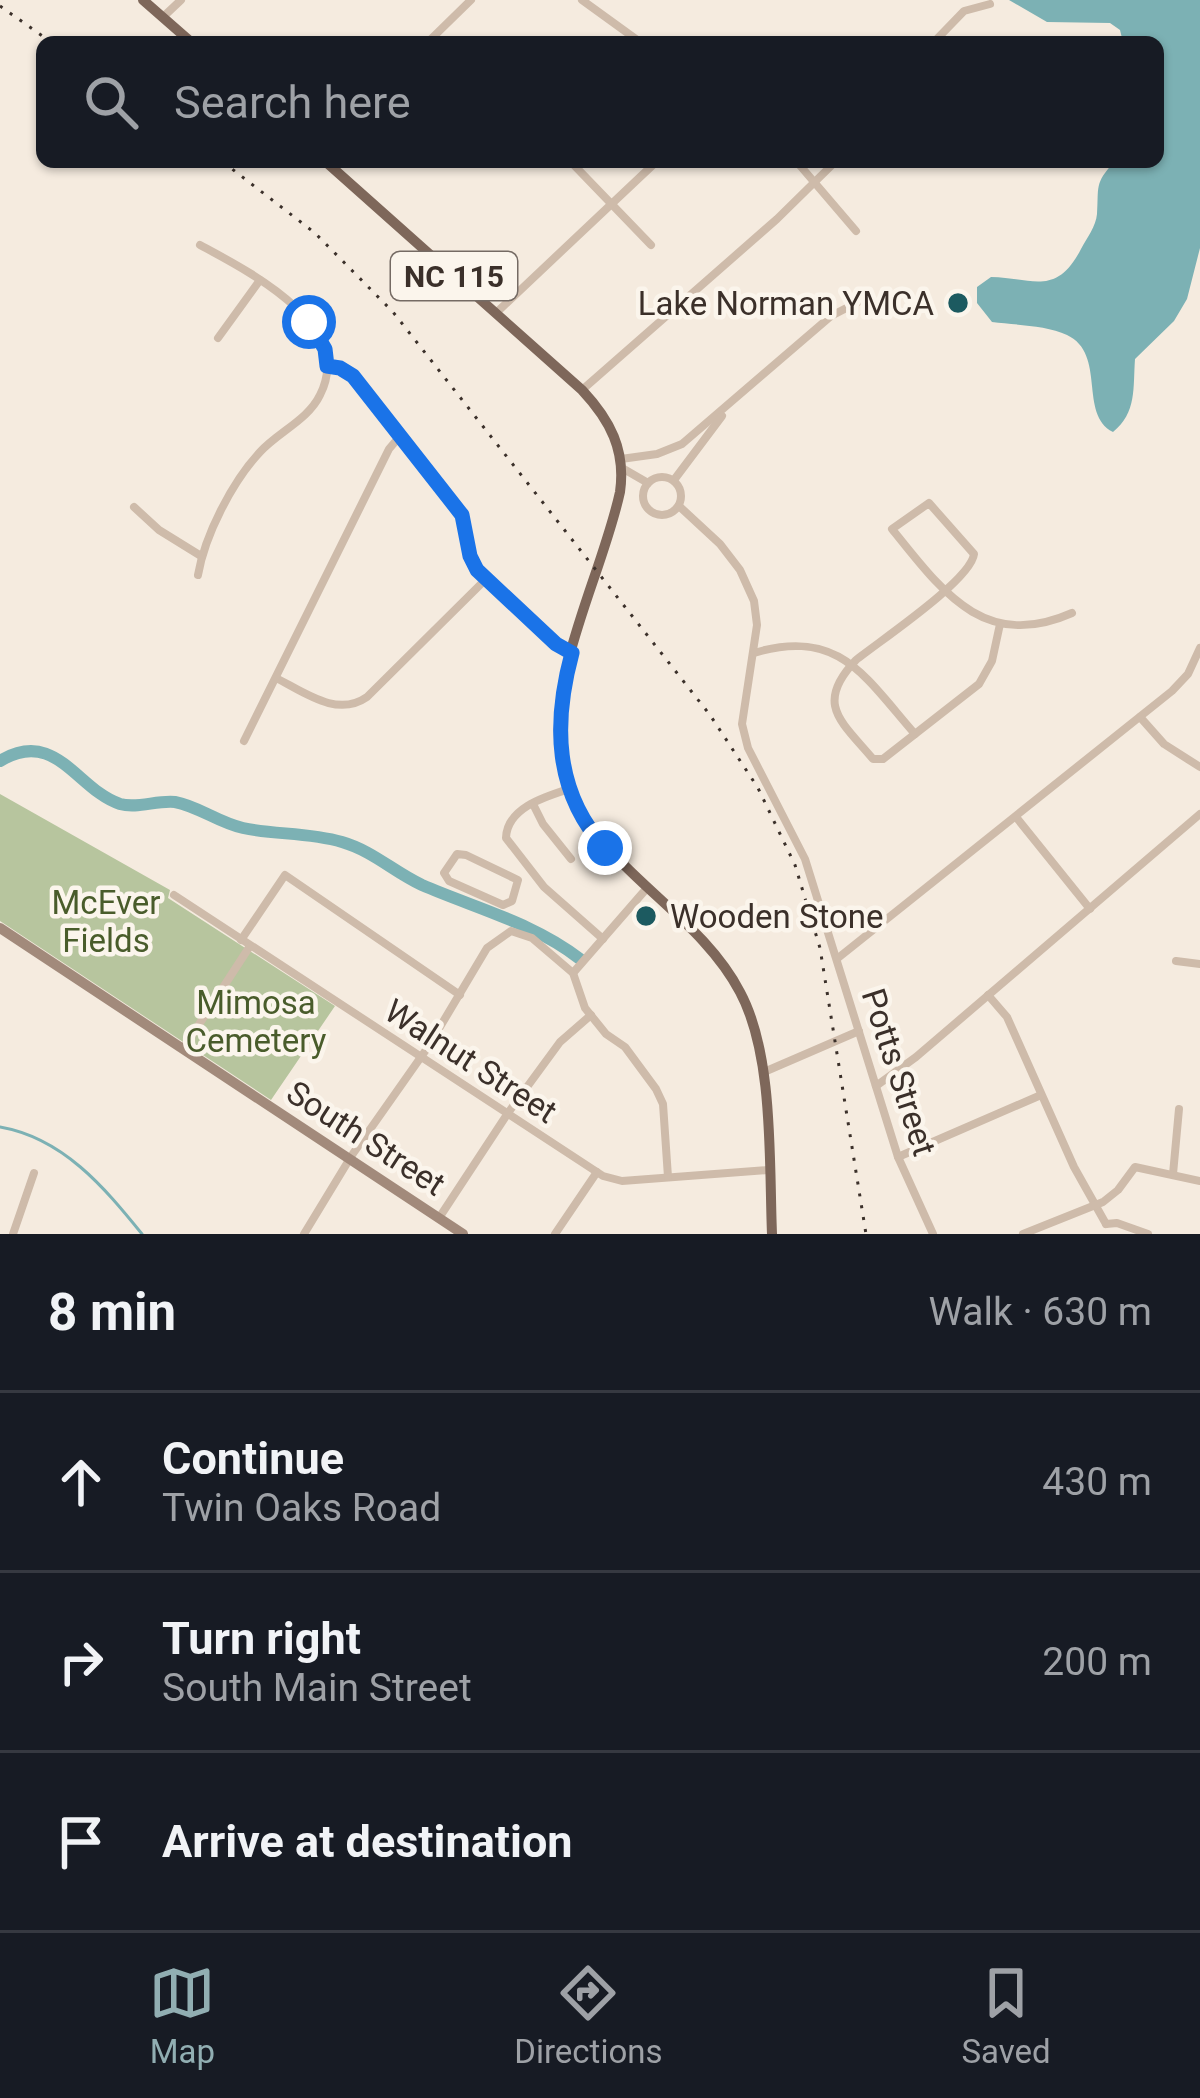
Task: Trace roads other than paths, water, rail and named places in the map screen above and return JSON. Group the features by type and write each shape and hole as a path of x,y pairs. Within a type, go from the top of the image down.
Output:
{"main road":[{"path":"143,0 184,36"},
{"name":"NC 115","path":"333,168 582,390 605,418 622,464"},
{"path":"622,464 609,536 572,653 559,722 560,751 569,789 591,831 710,947 750,1015 764,1072 772,1234"}],"street":[{"path":"163,17 181,0"},
{"path":"434,36 471,0"},
{"path":"582,0 632,36"},
{"path":"940,36 964,10 990,4"},
{"path":"577,168 651,245"},
{"path":"496,313 649,168"},
{"path":"801,168 856,231"},
{"path":"582,390 829,168"},
{"path":"198,575 201,556 252,461 320,397 327,366 325,349 309,322 260,280 200,245"},
{"path":"218,338 260,280"},
{"path":"622,464 671,450 831,316 860,301"},
{"path":"327,366 353,376 462,515 470,556 486,579 556,644 572,653"},
{"path":"674,480 734,400"},
{"path":"244,741 389,449 400,436"},
{"path":"622,464 648,483"},
{"path":"657,477 674,480 681,492 679,506 666,515 651,511 643,498 648,483 657,477"},
{"path":"1000,624 983,679 883,759 873,759 838,716 832,700 835,688 852,664 942,591 973,565 974,554 929,502 892,530 942,591 966,611 1000,624 1035,625 1072,614"},
{"name":"Potts Street","path":"679,506 720,544 740,570 754,601 758,625 742,724 748,748 797,841 898,1156 933,1234"},
{"path":"134,507 173,540 201,556"},
{"path":"276,678 334,705 355,704 486,579"},
{"path":"754,653 806,644 830,651 852,664 915,734"},
{"path":"838,958 1182,682 1200,648"},
{"path":"1140,716 1164,744 1200,766"},
{"path":"569,789 515,815 505,830 506,838 530,869 604,939"},
{"path":"532,804 571,859"},
{"path":"876,1086 1200,814"},
{"path":"1016,817 1090,909"},
{"path":"518,880 466,854 457,854 444,873 449,881 503,905 512,902 518,880 530,869"},
{"path":"183,1049 285,874 460,995"},
{"path":"573,973 647,887"},
{"name":"Walnut Street","path":"173,896 596,1172 622,1181 768,1170"},
{"name":"South Street","path":"0,928 463,1234"},
{"path":"304,1234 487,948 511,931 532,938 573,973 591,1015 630,1053 661,1098 668,1177"},
{"path":"1176,961 1200,964"},
{"path":"988,995 1006,1017 1106,1229 1117,1223 1148,1234"},
{"path":"439,1218 560,1042 591,1015"},
{"path":"764,1072 859,1031"},
{"path":"898,1156 1041,1095"},
{"path":"1173,1174 1179,1109"},
{"path":"1023,1234 1095,1206 1118,1190 1135,1167 1200,1181"},
{"path":"556,1234 596,1172"},
{"path":"14,1234 34,1173"}],"water":[{"path":"1009,0 1200,0 1200,248 1187,299 1174,321 1135,359 1130,408 1113,432 1097,412 1090,369 1079,344 1050,329 992,322 977,303 977,287 991,277 1042,281 1062,274 1072,264 1093,227 1099,186 1109,168 1164,168 1164,36 1122,36 1110,23 1047,22"}],"waterway":[{"path":"0,761 36,751 65,764 120,804 175,802 243,828 342,842 422,885 524,926 580,959"},
{"path":"0,1127 63,1153 97,1182 142,1234"}],"railway":[{"path":"0,6 42,36"},
{"path":"231,168 315,233 393,312 710,715 758,788 795,865 820,948 866,1234"}],"place":[{"name":"Lake Norman YMCA","path":"958,303"},
{"name":"Wooden Stone","path":"646,916"}],"park label":[{"name":"McEver Fields","path":"106,921"},
{"name":"Mimosa Cemetery","path":"256,1021"}]}
